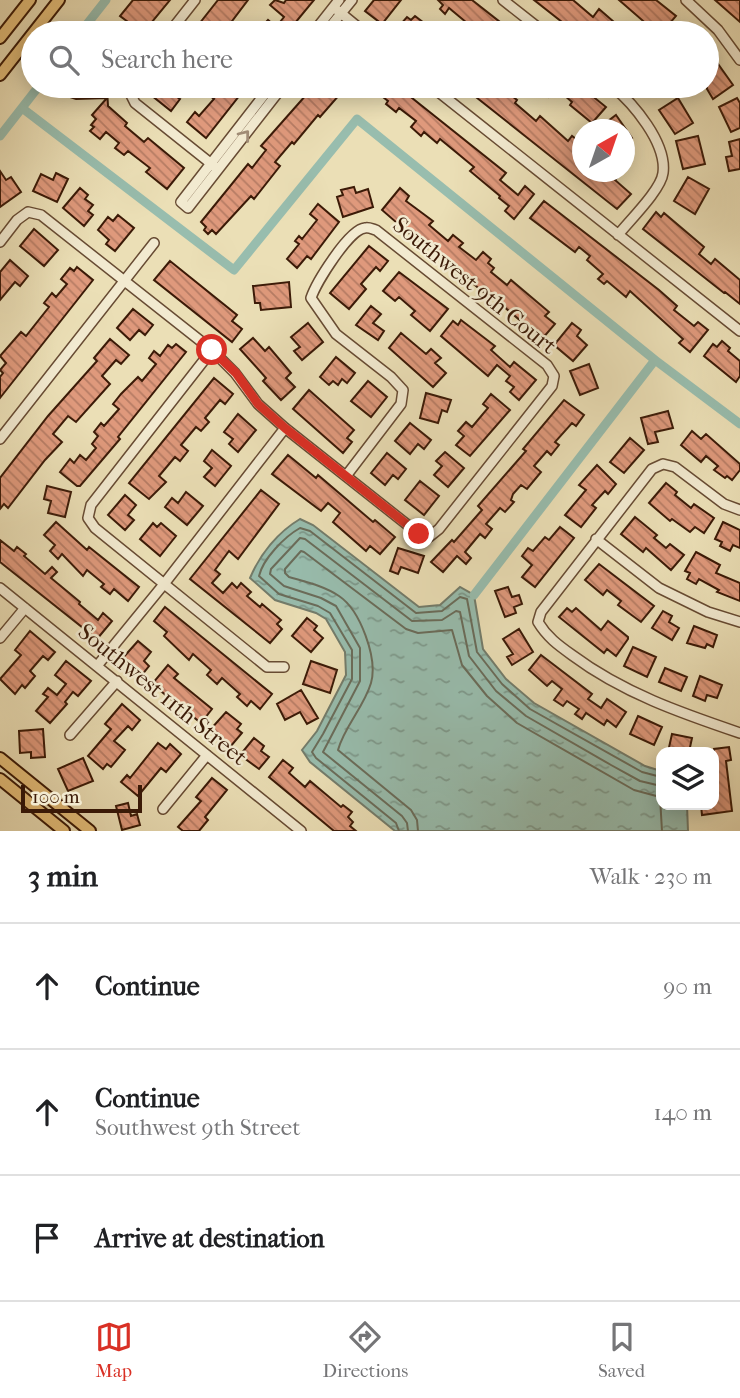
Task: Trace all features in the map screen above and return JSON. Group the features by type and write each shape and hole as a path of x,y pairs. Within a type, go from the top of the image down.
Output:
{"main road":[{"path":"0,37 30,0"},
{"path":"42,21 59,0"},
{"path":"0,75 21,48"},
{"path":"0,758 90,831"},
{"path":"0,779 64,831"}],"street":[{"path":"178,21 195,0"},
{"path":"325,21 338,7 352,0"},
{"path":"503,0 530,21"},
{"path":"686,0 708,21"},
{"path":"338,7 353,21"},
{"path":"719,31 740,60"},
{"path":"133,98 135,103 218,169"},
{"path":"261,98 210,163 184,205 218,169 274,98"},
{"path":"446,98 740,331"},
{"path":"618,235 658,185 663,173 652,132 624,98"},
{"path":"0,242 17,220 28,212 41,215 212,350 236,373 258,404 346,476"},
{"name":"Southwest 9th Court","path":"365,228 376,230 547,365 554,376 552,386 439,529 429,537 419,534 346,476 401,404 403,390 391,377 336,334 311,298 316,283 346,243 354,233 365,228"},
{"path":"0,439 155,243"},
{"path":"212,350 91,505 88,518 95,528 267,667 284,667"},
{"path":"97,666 285,428"},
{"path":"740,510 724,503 675,467 663,464 652,469 541,612 538,622 546,636 601,676 669,709 740,733"},
{"path":"596,539 660,588 708,612 740,622"},
{"name":"Southwest 11th Street","path":"0,588 298,830"},
{"path":"0,638 25,608"},
{"path":"70,736 117,681"},
{"path":"163,809 207,755"}],"water":[{"path":"300,519 313,525 419,607 440,605 460,587 474,595 483,649 506,679 534,703 645,766 656,769 656,810 687,810 688,831 395,831 310,762 302,750 317,731 346,675 345,652 326,619 316,613 275,600 250,578 270,544"}],"building":[{"path":"133,0 170,0 153,21 127,21 120,16"},
{"path":"218,0 248,0 232,21 201,21"},
{"path":"275,0 284,3 286,0 314,0 297,21 281,21 284,17 270,5"},
{"path":"374,0 401,0 384,21 378,21 365,11"},
{"path":"438,0 472,0 499,21 465,21 449,8 445,14 440,9 443,5"},
{"path":"534,0 573,0 593,17 599,9 613,21 561,21"},
{"path":"619,0 656,0 676,16 672,21 643,21"},
{"path":"715,0 740,0 740,22"},
{"path":"415,16 421,21 404,21 407,17 411,20"},
{"path":"719,65 733,85 719,95"},
{"path":"108,98 108,106 127,123 125,126 144,142 148,138 184,168 167,189 146,172 150,168 128,151 124,155 115,148 119,143 106,132 100,139 90,131 96,119 92,115"},
{"path":"155,98 180,99 171,111"},
{"path":"238,98 206,138 187,122 195,112 199,116 214,99"},
{"path":"303,98 337,98 275,162 280,166 254,199 251,196 216,234 212,230 208,234 201,222 248,164 252,168 266,150 261,146"},
{"path":"384,98 412,98 506,173 500,180 518,195 525,186 534,194 514,219 505,211 509,206 500,196 470,171 474,167 440,139 437,143 424,132 421,136 411,127 416,121 399,108 396,112 386,104 388,101"},
{"path":"477,98 515,98 517,100 515,103 536,121 540,116 568,141 572,136 572,173"},
{"path":"567,98 595,98 606,107 596,119 587,119 570,105 572,102"},
{"path":"678,98 693,123 675,134 659,110"},
{"path":"737,98 740,103 740,128 731,132 719,107"},
{"path":"698,136 705,164 683,169 676,141"},
{"path":"740,139 740,169 729,171 726,157 732,156 729,142"},
{"path":"0,171 6,180 11,177 21,192 0,207"},
{"path":"56,173 68,179 57,202 33,191 41,174 53,180"},
{"path":"688,177 709,189 695,214 674,201"},
{"path":"583,182 617,182 631,194 617,209"},
{"path":"354,187 356,193 368,189 373,207 343,217 337,197 343,195 341,190"},
{"path":"80,188 88,195 85,199 93,205 88,211 93,215 84,226 63,208"},
{"path":"400,188 409,196 406,201 433,221 429,225 448,241 453,235 463,243 459,247 476,260 483,252 491,259 488,263 494,268 491,272 507,285 511,280 549,312 545,316 555,324 542,339 429,247 427,249 382,210"},
{"path":"544,201 659,290 677,306 674,310 694,326 698,322 708,330 690,352 679,343 683,339 630,291 626,297 607,281 604,284 598,279 603,274 587,260 590,256 579,247 575,252 530,218"},
{"path":"318,204 339,222 311,259 307,256 297,268 287,259 299,244 295,241 299,236 302,239 317,220 310,214"},
{"path":"656,212 661,217 664,213 704,247 699,254 711,264 715,259 740,280 740,304 643,229"},
{"path":"118,215 134,228 115,251 106,244 109,240 98,230 108,217 113,221"},
{"path":"34,229 58,250 44,266 20,246"},
{"path":"369,246 388,261 380,271 376,267 361,284 366,289 349,309 330,293"},
{"path":"10,260 28,276 20,286 15,282 0,300 0,272"},
{"path":"170,261 237,315 232,321 242,329 232,342 154,280"},
{"path":"77,267 93,280 0,398 0,377 3,373 0,370 6,363 0,356 21,332 26,336 49,307 44,303 52,293 56,297 67,284 61,279 70,268 74,271"},
{"path":"399,272 448,309 430,331 411,315 415,311 399,297 395,301 383,291"},
{"path":"289,282 291,307 261,310 260,303 255,303 253,286"},
{"path":"371,306 381,314 373,323 384,331 378,340 356,325"},
{"path":"133,309 153,325 145,335 139,330 130,340 117,328"},
{"path":"461,320 495,346 491,350 510,367 514,362 536,380 519,400 510,392 514,387 506,381 510,376 497,365 488,376 441,336 453,321 458,325"},
{"path":"308,323 323,342 302,360 294,351 300,347 291,337"},
{"path":"572,323 581,330 577,336 587,345 573,361 554,345"},
{"path":"401,333 426,354 431,349 441,358 435,363 446,373 433,387 389,348"},
{"path":"253,338 265,351 269,347 291,373 286,378 295,387 281,400 263,381 266,378 240,349"},
{"path":"110,339 129,355 121,364 116,360 102,376 110,384 76,422 68,416 53,434 62,442 8,508 4,504 0,509 0,478 48,416 97,361 94,358"},
{"path":"722,341 730,348 728,351 740,361 740,376 736,382 704,356 713,344 717,347"},
{"path":"176,344 186,352 118,437 120,439 80,486 77,486 60,472 70,459 74,463 80,455 86,460 96,448 92,444 98,436 94,432 101,423 104,426 119,409 113,404 121,394 138,377 142,381 156,364 149,358 154,351 160,356 168,345 172,348"},
{"path":"336,357 355,373 347,383 342,379 338,385 333,381 329,385 320,377"},
{"path":"589,364 598,388 580,395 570,371"},
{"path":"214,378 233,394 225,404 220,400 205,418 209,422 201,431 196,427 181,445 188,451 180,461 175,457 159,476 166,482 149,499 129,483"},
{"path":"368,381 387,397 371,417 351,401"},
{"path":"309,390 354,430 347,438 352,442 343,453 293,409"},
{"path":"426,393 451,400 447,412 442,410 438,423 420,418"},
{"path":"491,394 510,410 470,456 456,445 464,436 458,431 466,422 472,427 488,408 483,404"},
{"path":"564,400 584,415 576,426 572,423 555,442 559,445 551,455 547,451 534,466 541,472 527,489 521,485 513,494 511,500 514,502 505,512 500,508 486,524 492,529 485,538 480,534 465,552 471,558 466,564 457,556 443,572 431,562 452,540 454,542 482,510 478,506 526,451 523,449"},
{"path":"668,411 673,428 655,432 658,442 648,444 641,418"},
{"path":"238,414 256,430 238,452 229,444 233,439 224,432"},
{"path":"410,423 431,440 424,449 418,444 410,454 395,441"},
{"path":"692,431 701,439 706,434 740,464 740,470 732,480 714,470 718,466 706,456 701,462 681,445"},
{"path":"630,438 644,450 624,473 610,462"},
{"path":"212,450 231,466 215,486 204,477 212,468 204,461"},
{"path":"445,452 464,468 448,487 434,475 442,466 436,461"},
{"path":"387,453 406,469 398,479 393,475 385,485 371,473"},
{"path":"288,455 316,478 318,475 373,522 375,520 395,537 380,554 370,546 366,551 333,522 340,513 328,503 321,511 272,474"},
{"path":"597,465 616,484 608,494 605,491 592,505 596,508 581,527 565,515 586,490 579,485"},
{"path":"420,481 439,496 424,515 405,500"},
{"path":"666,483 677,492 675,495 691,508 694,504 714,518 704,533 695,527 690,532 672,519 670,521 649,503"},
{"path":"47,486 71,492 65,517 48,513 51,501 44,499"},
{"path":"261,490 279,504 238,559 229,551 215,570 220,574 212,583 223,593 232,583 237,588 241,583 251,592 247,596 260,607 262,604 281,620 277,624 282,629 270,643 190,579"},
{"path":"186,492 203,506 187,525 165,507 172,498 178,503"},
{"path":"125,495 136,505 128,515 134,520 125,530 108,515"},
{"path":"635,517 657,535 654,538 666,548 670,544 684,555 671,570 646,548 643,552 621,534"},
{"path":"56,522 87,550 89,547 139,587 128,601 114,589 110,594 101,587 104,584 87,570 83,576 62,554 58,559 50,551 55,545 44,535"},
{"path":"723,522 740,530 740,548 733,545 730,551 720,546 722,542 715,539"},
{"path":"153,523 157,527 161,523 176,536 160,556 140,539"},
{"path":"560,527 574,538 535,587 522,577 532,565 522,556 528,548 533,551 545,537 549,540"},
{"path":"0,540 14,551 17,547 45,574 52,567 57,572 51,578 80,602 79,604 98,620 103,613 112,621 97,639 0,562"},
{"path":"398,548 424,556 418,573 401,567 398,574 390,571"},
{"path":"696,552 720,565 716,573 740,583 740,601 717,592 719,590 699,579 696,584 687,579 690,573 685,571"},
{"path":"599,564 654,606 641,622 618,605 621,601 607,590 603,595 585,580"},
{"path":"508,587 512,597 519,595 522,604 514,607 516,613 505,617 495,591"},
{"path":"165,607 272,694 260,709 251,701 247,706 237,697 240,694 222,678 217,684 207,675 211,670 193,654 189,660 164,636 167,632 154,621"},
{"path":"567,608 572,612 576,608 601,630 608,621 628,637 616,656 607,649 604,653 559,617"},
{"path":"663,611 672,616 669,622 679,628 672,640 652,628"},
{"path":"307,618 317,626 314,630 323,638 311,652 292,636"},
{"path":"694,626 717,635 713,647 707,644 705,648 687,643"},
{"path":"519,629 533,652 512,665 507,657 513,654 503,639"},
{"path":"30,631 55,652 48,660 43,656 30,671 35,676 25,688 22,685 15,694 0,679 21,655 15,650"},
{"path":"138,641 151,652 144,661 149,666 141,676 121,660"},
{"path":"633,647 656,657 647,677 624,666"},
{"path":"541,655 592,694 588,699 601,708 607,699 626,712 616,727 607,720 604,725 586,713 582,719 575,714 579,709 567,701 563,706 554,700 562,689 552,681 547,686 529,670"},
{"path":"66,661 91,681 78,696 73,692 65,702 67,704 50,723 36,711 48,697 43,694 48,688 57,695 66,684 55,675"},
{"path":"311,661 337,670 330,693 303,684"},
{"path":"168,665 178,674 174,678 212,709 201,723 152,684"},
{"path":"665,668 687,677 681,691 659,682"},
{"path":"700,676 722,685 717,698 707,695 705,701 693,696"},
{"path":"301,690 318,718 307,724 300,712 285,720 277,704"},
{"path":"122,704 140,720 132,730 128,726 114,741 125,750 111,767 107,764 103,769 88,756 111,729 105,724"},
{"path":"226,712 241,724 237,729 242,733 230,747 210,730"},
{"path":"638,716 662,727 654,745 630,734"},
{"path":"43,729 45,757 31,758 31,752 20,753 19,731"},
{"path":"672,734 692,738 690,747 669,747"},
{"path":"254,738 264,746 261,751 269,757 259,769 240,755"},
{"path":"158,743 166,749 170,744 181,754 166,772 161,768 138,796 121,782 127,775 130,778"},
{"path":"729,747 731,760 726,761 732,811 702,815 702,810 719,810 719,748"},
{"path":"83,758 93,781 68,791 58,769"},
{"path":"283,760 293,768 289,773 305,787 310,781 341,807 343,805 352,812 348,817 353,822 350,826 356,831 334,831 269,777"},
{"path":"212,778 227,790 205,817 208,820 199,831 183,831 178,827 201,801 196,797"},
{"path":"128,803 131,816 137,814 140,825 122,830 116,806"}],"waterway":[{"path":"89,21 106,0"},
{"path":"0,136 30,98"},
{"path":"22,108 234,270 357,119 655,360"},
{"path":"474,595 655,360 740,424"}],"route":[{"path":"212,350 236,373 258,404 419,534"}]}
